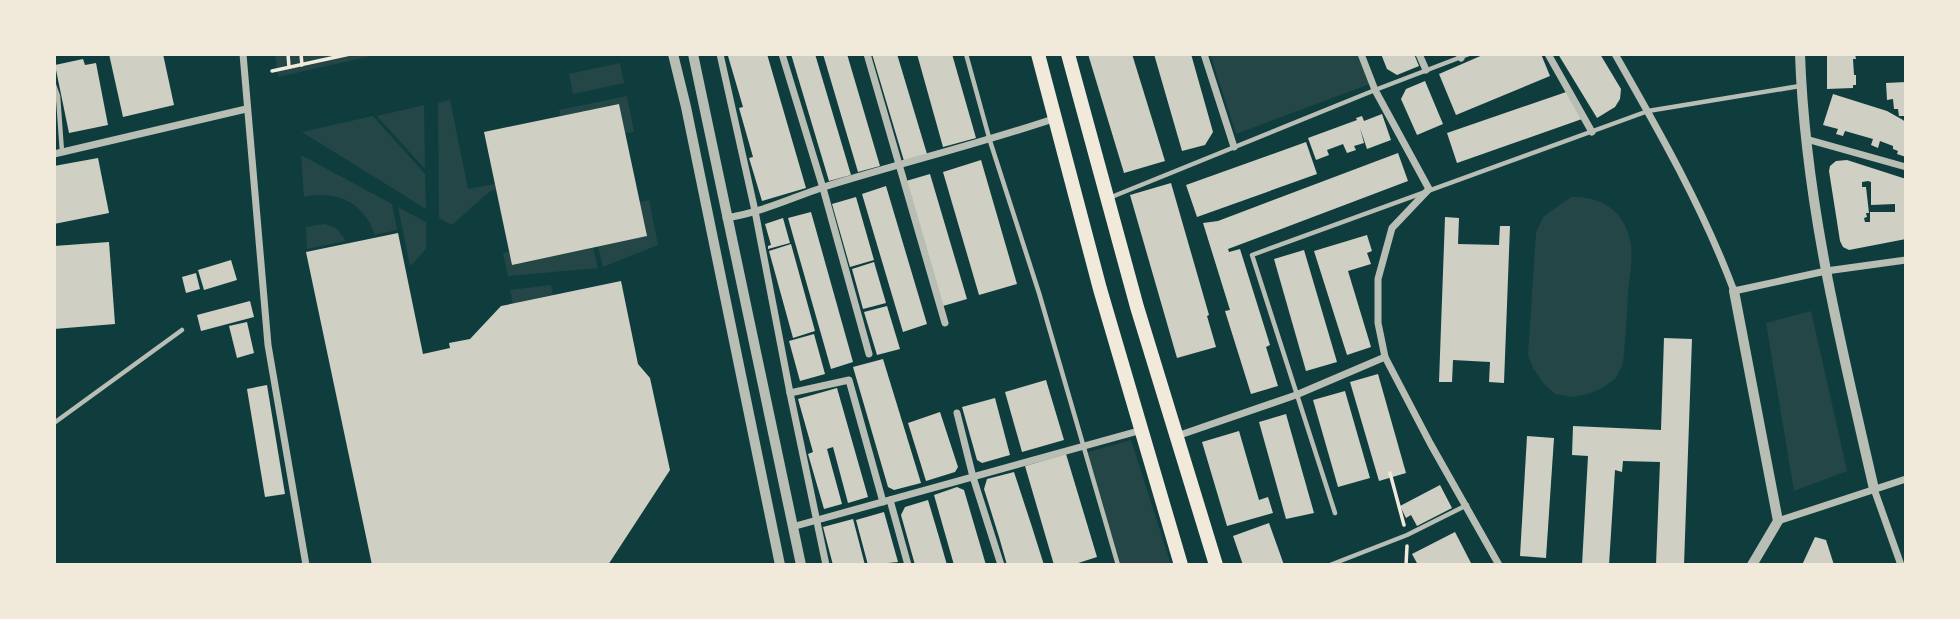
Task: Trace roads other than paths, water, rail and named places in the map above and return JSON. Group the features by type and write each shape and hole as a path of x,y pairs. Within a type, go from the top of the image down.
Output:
{"main road":[{"path":"1038,54 1100,289 1181,565"},
{"path":"1068,54 1175,437 1216,565"}],"street":[{"path":"243,54 268,345 306,565"},
{"path":"673,54 780,565"},
{"path":"693,54 801,565"},
{"path":"720,54 755,211 826,565"},
{"path":"782,54 869,354"},
{"path":"867,54 945,323"},
{"path":"1204,54 1234,148"},
{"path":"1361,54 1375,90 1429,189 1392,228 1378,279 1378,323 1385,357 1499,565"},
{"path":"1419,54 1426,70"},
{"path":"1548,54 1592,132"},
{"path":"1615,54 1648,111 1716,244 1734,291 1778,521"},
{"path":"1800,54 1806,139 1826,271 1874,489 1901,565"},
{"path":"58,154 246,109"},
{"path":"726,218 990,141 1056,118"},
{"path":"1806,139 1906,167"},
{"path":"1734,291 1826,271 1906,260"},
{"path":"1175,437 1296,395 1385,357"},
{"path":"790,393 849,380 908,565"},
{"path":"957,413 973,477 1001,565"},
{"path":"792,527 1142,430"},
{"path":"1752,565 1778,521 1906,479"}],"lane":[{"path":"966,54 1118,565"},
{"path":"1108,199 1469,54"},
{"path":"54,85 58,96 58,154"},
{"path":"1335,513 1252,255 1648,111 1801,86"},
{"path":"54,423 182,330"},
{"path":"1330,565 1407,535 1467,505"}]}
